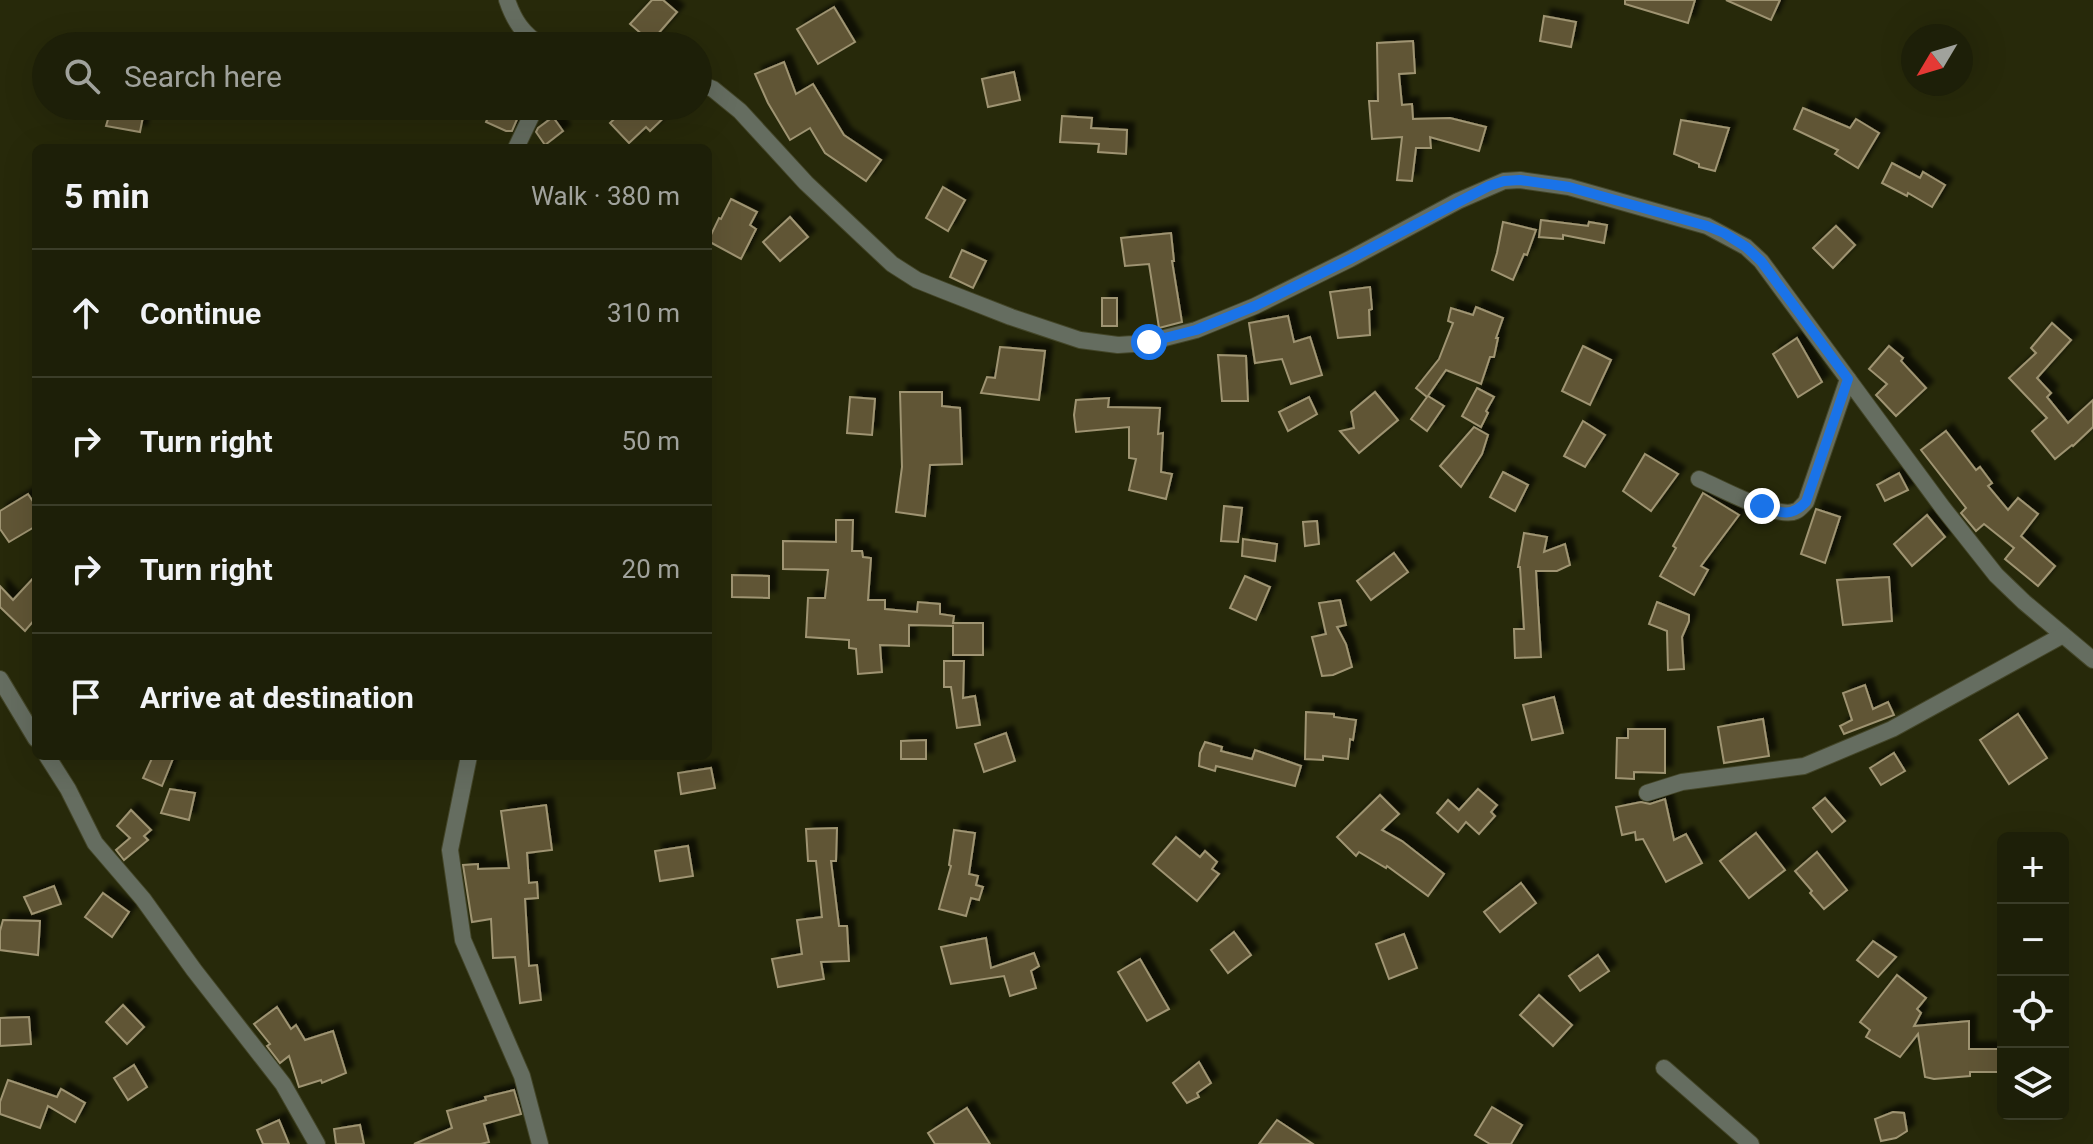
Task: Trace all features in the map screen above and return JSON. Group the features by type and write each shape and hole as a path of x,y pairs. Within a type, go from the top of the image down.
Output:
{"street":[{"path":"507,0 512,17 524,32"},
{"path":"712,89 740,111 806,183 892,264 917,280 1071,337 1118,345 1149,342 1196,330 1255,306 1478,191 1504,181 1520,180 1569,187 1724,233 1761,261 1996,575 2093,660"},
{"path":"518,144 529,120"},
{"path":"1699,479 1781,513 1795,512 1806,502 1848,379"},
{"path":"1647,793 1682,782 1804,766 1892,729 2063,635"},
{"path":"0,679 32,732"},
{"path":"50,760 95,843 143,899 283,1084 317,1144"},
{"path":"468,760 450,850 463,940 522,1076 540,1144"},
{"path":"1664,1068 1751,1144"}],"building":[{"path":"652,0 663,0 677,12 660,32 639,32 630,24"},
{"path":"1625,0 1695,0 1688,23 1625,4"},
{"path":"1726,0 1780,0 1771,20"},
{"path":"834,7 855,42 818,64 797,29"},
{"path":"1544,16 1576,22 1571,47 1540,41"},
{"path":"1413,41 1415,73 1399,74 1402,105 1412,104 1413,119 1450,118 1486,127 1479,151 1430,137 1431,148 1416,148 1412,181 1397,180 1402,137 1372,139 1369,101 1378,101 1377,43"},
{"path":"784,62 796,94 813,84 844,135 881,160 866,181 825,153 810,128 790,140 755,74"},
{"path":"1014,72 1020,100 988,107 982,79"},
{"path":"1803,108 1850,128 1856,119 1879,133 1858,168 1835,154 1838,150 1794,129"},
{"path":"1062,116 1092,118 1091,128 1127,130 1126,154 1098,152 1099,144 1060,142"},
{"path":"108,120 142,120 140,132 106,126"},
{"path":"487,120 517,120 512,131"},
{"path":"549,120 555,120 563,131 544,144 536,132"},
{"path":"613,120 661,120 650,131 646,127 629,143 610,123"},
{"path":"1681,120 1729,128 1715,171 1699,167 1699,164 1674,154"},
{"path":"1892,163 1920,178 1923,172 1945,185 1932,207 1882,183"},
{"path":"943,187 965,200 948,231 926,218"},
{"path":"731,199 757,212 750,225 756,229 741,259 712,243 712,233"},
{"path":"790,217 808,237 780,261 763,242"},
{"path":"1541,220 1588,226 1589,222 1607,225 1604,243 1563,235 1563,239 1539,237"},
{"path":"1503,222 1536,230 1513,280 1492,270"},
{"path":"1836,226 1855,245 1833,268 1813,248"},
{"path":"1171,233 1172,261 1182,322 1159,328 1149,264 1125,266 1121,238"},
{"path":"962,250 986,261 973,288 950,277"},
{"path":"1370,287 1370,335 1338,338 1330,292"},
{"path":"1102,298 1117,298 1117,326 1102,326"},
{"path":"1476,307 1503,318 1494,357 1490,357 1481,384 1446,370 1428,396 1444,406 1427,431 1411,419 1427,397 1416,388 1439,359 1453,323 1448,321 1451,308 1473,315"},
{"path":"1288,316 1294,342 1310,337 1322,375 1291,384 1282,359 1255,363 1249,323"},
{"path":"2052,323 2071,340 2037,378 2051,393 2047,397 2068,423 2093,400 2093,427 2055,459 2032,431 2047,418 2009,378 2036,353 2031,348"},
{"path":"1797,338 1822,382 1798,397 1773,354"},
{"path":"1583,346 1611,360 1590,405 1562,391"},
{"path":"1889,346 1903,358 1901,361 1926,388 1896,416 1876,395 1887,384 1869,369"},
{"path":"1000,347 1045,351 1039,400 981,393 987,377 995,378"},
{"path":"1218,355 1246,356 1248,401 1222,401"},
{"path":"1477,388 1494,397 1481,427 1462,416"},
{"path":"900,392 942,392 942,406 960,408 962,464 930,465 925,516 896,512 902,467"},
{"path":"1375,392 1398,420 1359,453 1340,431 1354,428 1351,412"},
{"path":"850,397 875,399 872,435 847,433"},
{"path":"1309,397 1317,414 1288,431 1279,412"},
{"path":"1109,398 1108,407 1160,408 1158,434 1163,433 1161,472 1172,474 1166,499 1129,490 1136,459 1129,458 1129,427 1076,432 1076,400"},
{"path":"1583,421 1605,435 1585,467 1564,456"},
{"path":"1474,427 1488,435 1482,454 1461,487 1440,466"},
{"path":"1946,431 1976,470 1980,467 1992,483 1988,486 2008,510 2018,498 2038,514 2021,536 2055,566 2038,586 2005,559 2014,548 1984,524 1976,531 1961,513 1966,508 1921,450"},
{"path":"1645,454 1678,474 1651,511 1623,491"},
{"path":"1503,472 1528,485 1515,511 1490,497"},
{"path":"1899,473 1908,490 1885,501 1877,485"},
{"path":"1703,493 1739,515 1701,566 1708,570 1694,595 1660,576"},
{"path":"28,494 32,500 32,528 9,542 0,529 0,511"},
{"path":"1224,506 1242,508 1238,542 1221,541"},
{"path":"1816,509 1840,517 1825,563 1801,554"},
{"path":"1927,515 1945,537 1912,566 1894,544"},
{"path":"836,520 853,520 852,551 862,551 863,557 871,558 868,600 885,600 885,609 917,612 918,602 940,604 940,614 954,616 953,623 983,623 983,655 953,655 953,626 909,625 909,646 880,645 882,672 858,674 856,649 849,648 849,640 806,637 808,598 825,598 828,570 783,569 783,541 836,542"},
{"path":"1317,521 1319,544 1305,546 1303,522"},
{"path":"1524,533 1547,537 1544,552 1565,544 1570,565 1557,571 1536,571 1541,657 1515,658 1514,629 1524,629 1518,567"},
{"path":"1243,539 1277,544 1275,561 1242,556"},
{"path":"1394,553 1408,572 1371,600 1357,581"},
{"path":"732,575 769,576 769,598 732,597"},
{"path":"1245,576 1270,587 1256,620 1230,608"},
{"path":"1889,577 1892,621 1843,625 1837,580"},
{"path":"32,579 32,623 25,631 0,607 0,586 13,600"},
{"path":"1340,600 1346,625 1337,627 1346,644 1352,667 1322,676 1312,637 1326,634 1319,603"},
{"path":"1657,602 1689,615 1682,637 1684,669 1668,670 1667,631 1649,624"},
{"path":"944,661 964,661 963,698 975,696 980,725 957,728 951,687 944,687"},
{"path":"1865,685 1873,709 1888,702 1894,715 1844,734 1840,726 1852,720 1843,693"},
{"path":"1554,697 1563,733 1532,740 1523,705"},
{"path":"1306,712 1334,714 1334,717 1356,720 1348,759 1323,756 1323,760 1305,759"},
{"path":"2018,714 2047,758 2009,784 1980,740"},
{"path":"1763,719 1769,756 1724,763 1718,727"},
{"path":"1628,729 1665,729 1665,773 1634,772 1634,779 1616,778 1617,738 1628,738"},
{"path":"1006,733 1015,761 984,772 975,744"},
{"path":"926,740 926,759 901,759 901,741"},
{"path":"1205,742 1222,747 1221,751 1252,759 1255,750 1301,766 1295,786 1216,766 1215,771 1199,766"},
{"path":"1894,753 1905,771 1881,785 1870,768"},
{"path":"151,760 172,760 162,786 143,778"},
{"path":"711,768 715,788 681,794 678,773"},
{"path":"170,789 195,793 189,820 161,813"},
{"path":"1478,789 1497,805 1491,812 1495,816 1479,834 1466,822 1458,832 1437,813 1448,800 1459,810"},
{"path":"1380,795 1399,814 1382,830 1402,841 1444,874 1428,896 1387,866 1359,852 1356,856 1337,837"},
{"path":"1825,798 1845,821 1832,832 1813,808"},
{"path":"1665,799 1674,840 1686,834 1702,863 1666,882 1643,839 1636,840 1635,832 1622,835 1616,807 1641,802 1650,804"},
{"path":"546,805 552,850 527,853 529,883 537,882 538,898 525,899 529,966 537,965 541,1000 520,1003 515,957 493,958 491,919 472,922 463,865 478,864 478,869 509,868 501,811"},
{"path":"131,810 151,830 144,836 148,840 124,860 116,850 130,838 117,826"},
{"path":"837,828 836,861 831,861 839,926 847,926 849,961 821,962 824,979 778,987 772,959 802,954 797,920 822,917 816,861 808,861 806,829"},
{"path":"954,830 975,833 969,874 978,876 976,885 983,887 979,900 971,898 966,916 939,909 951,866"},
{"path":"1756,833 1785,870 1749,898 1720,861"},
{"path":"1176,837 1200,857 1205,851 1217,862 1212,869 1219,874 1197,901 1153,864"},
{"path":"688,846 693,876 660,881 655,851"},
{"path":"1817,852 1847,890 1824,909 1795,871"},
{"path":"1521,883 1536,903 1500,932 1484,912"},
{"path":"54,886 61,904 32,914 24,897"},
{"path":"103,893 129,912 112,937 85,917"},
{"path":"3,920 40,921 38,955 0,950"},
{"path":"1234,932 1251,955 1228,973 1211,950"},
{"path":"1404,934 1417,968 1389,979 1376,944"},
{"path":"986,938 991,968 1034,953 1039,966 1031,971 1036,988 1010,996 1004,976 951,984 941,947"},
{"path":"1873,941 1896,957 1878,977 1857,960"},
{"path":"1598,955 1609,971 1580,991 1569,976"},
{"path":"1140,959 1169,1009 1147,1021 1118,972"},
{"path":"1897,975 1926,998 1917,1009 1921,1013 1914,1026 1969,1021 1969,1049 1997,1049 1997,1072 1970,1072 1970,1076 1934,1079 1925,1077 1918,1034 1900,1057 1866,1037 1870,1030 1860,1022"},
{"path":"1539,995 1572,1025 1553,1046 1520,1015"},
{"path":"123,1005 144,1027 127,1044 106,1022"},
{"path":"277,1007 291,1029 296,1025 305,1040 333,1031 346,1073 322,1083 321,1080 299,1087 289,1056 280,1063 254,1024"},
{"path":"29,1017 31,1044 0,1046 0,1018"},
{"path":"1199,1062 1211,1083 1197,1093 1199,1097 1187,1103 1173,1083"},
{"path":"134,1065 147,1087 128,1100 114,1078"},
{"path":"8,1080 57,1097 61,1089 85,1103 75,1122 48,1106 40,1128 0,1114 0,1102"},
{"path":"514,1090 521,1114 484,1124 489,1142 414,1144 452,1128 447,1111"},
{"path":"1492,1107 1522,1125 1511,1144 1490,1144 1475,1135"},
{"path":"967,1108 990,1144 935,1144 928,1133"},
{"path":"1893,1112 1904,1113 1907,1131 1896,1138 1881,1141 1875,1119"},
{"path":"279,1120 289,1144 263,1144 257,1130"},
{"path":"1277,1120 1313,1144 1259,1144"},
{"path":"360,1125 364,1144 336,1144 334,1129"}],"route":[{"path":"1149,342 1196,330 1255,306 1489,186 1520,180 1569,187 1707,226 1746,247 1787,294 1848,379 1806,502 1795,512 1781,513 1762,506"}]}
